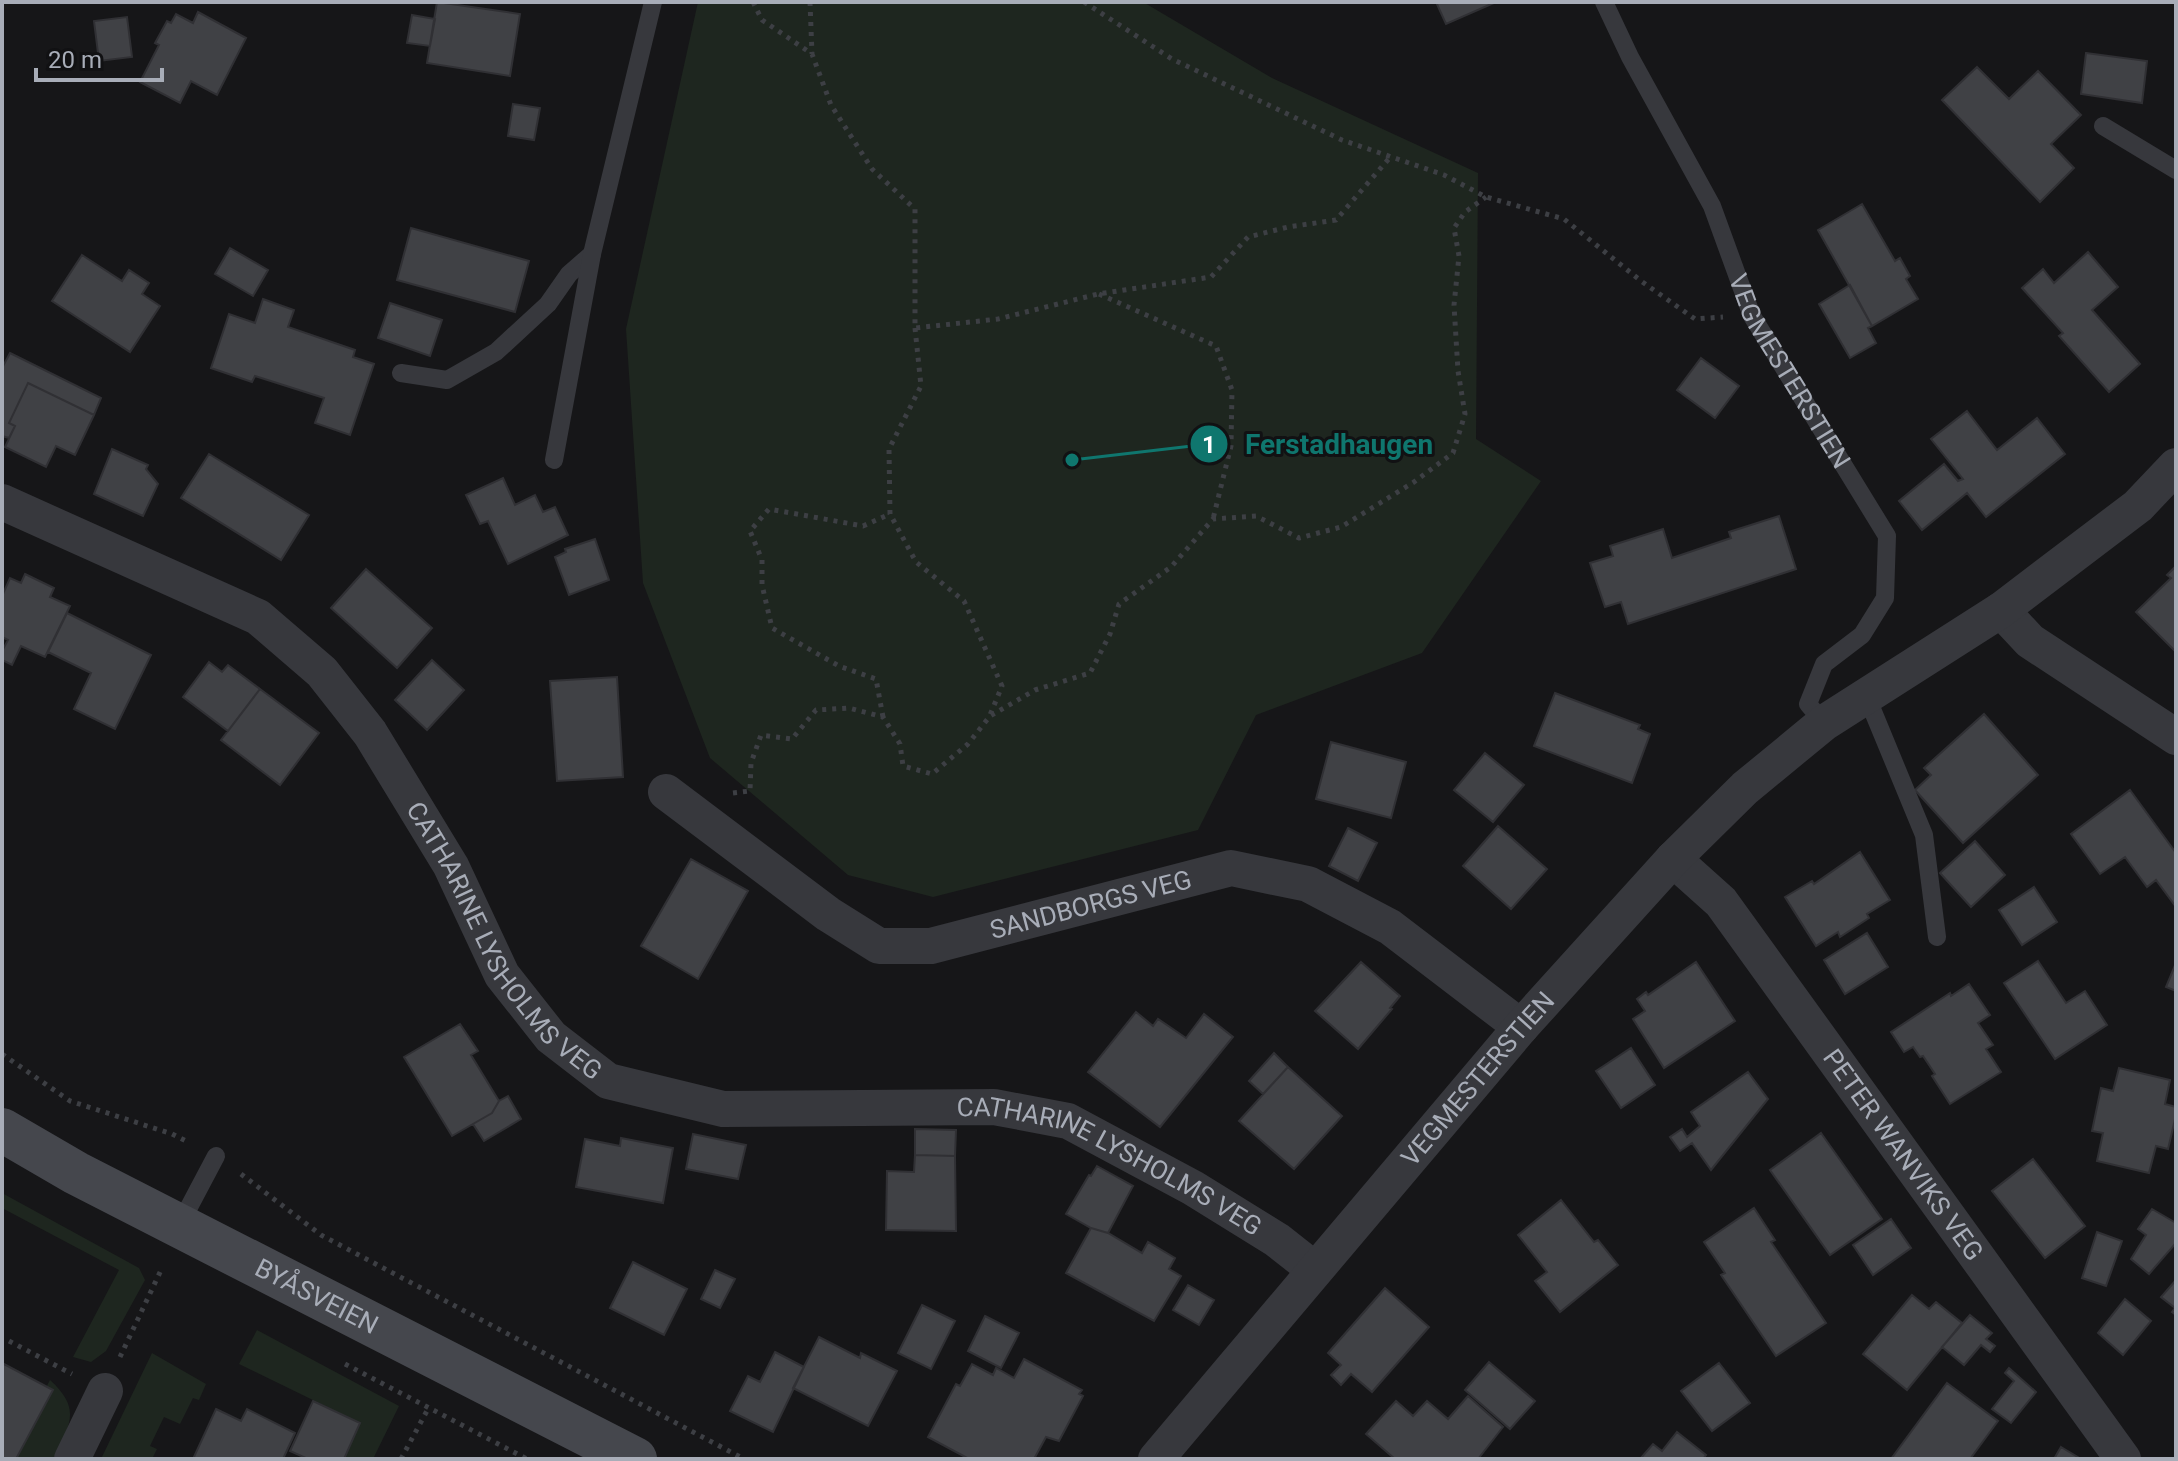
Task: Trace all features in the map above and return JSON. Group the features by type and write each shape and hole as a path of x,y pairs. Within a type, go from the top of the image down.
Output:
{"main road":[{"name":"BYÅSVEIEN","path":"2,1130 76,1173 635,1459"}],"street":[{"name":"VEGMESTERSTIEN","path":"1156,1459 1521,1027 1673,859 1745,788 1824,723 2001,610 2138,506 2176,466"},
{"name":"CATHARINE LYSHOLMS VEG","path":"2,502 258,617 322,672 370,733 451,866 502,975 551,1037 608,1081 723,1109 994,1107 1068,1121 1193,1188 1277,1240 1315,1270"},
{"path":"2001,610 2030,641 2176,737"},
{"name":"SANDBORGS VEG","path":"679,800 828,914 879,946 931,946 1231,868 1308,884 1390,927 1521,1027"},
{"name":"PETER WANVIKS VEG","path":"1673,859 1721,902 2123,1459"},
{"path":"72,1459 105,1391"}],"lane":[{"path":"554,460 592,254 653,2"},
{"name":"VEGMESTERSTIEN","path":"1604,2 1630,57 1712,206 1752,316 1887,536 1885,598 1862,635 1824,664 1808,704 1824,723"},
{"path":"2103,126 2176,170"},
{"path":"401,373 447,380 496,352 548,304 569,274 592,254"},
{"path":"1867,697 1924,835 1937,937"},
{"path":"179,1226 216,1156"}],"path":[{"path":"753,2 762,20 812,54"},
{"path":"810,2 812,54 831,105 872,169 915,209 915,328 921,386 889,449 890,514 916,562 964,601 1002,686 990,716 968,744 932,774 903,766 900,744 883,717 876,679 839,666 772,628 762,585 762,560 750,531 769,509 863,526 890,514"},
{"path":"1084,2 1172,59 1342,140 1444,175 1486,197 1564,219 1641,281 1695,319 1752,316"},
{"path":"915,328 998,319 1098,294 1211,277 1248,237 1336,220 1392,155"},
{"path":"1213,519 1256,516 1299,538 1341,527 1414,482 1453,453 1465,414 1458,371 1454,305 1459,256 1454,228 1465,212 1486,197"},
{"path":"990,716 1035,690 1090,673 1110,634 1119,604 1171,567 1213,519 1231,446 1232,390 1216,346 1098,294"},
{"path":"679,800 698,785 733,793 750,791 751,763 761,735 792,739 816,710 849,708 883,717"},
{"path":"2,1054 70,1101 172,1134 216,1156 321,1235 744,1459"},
{"path":"131,1334 162,1268"},
{"path":"9,1341 105,1391"},
{"path":"401,1459 429,1407"}],"shaded area":[{"path":"698,2 1143,2 1272,78 1478,173 1476,439 1541,481 1422,653 1256,715 1198,830 933,897 848,875 710,758 643,583 626,329"},
{"path":"2,1193 139,1268 145,1280 106,1351 91,1362 73,1357 119,1270 2,1208"},
{"path":"257,1330 399,1406 373,1459 344,1459 360,1423 239,1364"},
{"path":"152,1353 206,1384 199,1400 193,1398 180,1424 164,1417 150,1446 157,1449 152,1459 101,1459"},
{"path":"50,1380 66,1400 70,1418 53,1459 8,1459"}],"building":[{"path":"437,2 520,14 510,76 427,63"},
{"path":"1436,2 1496,2 1446,24"},
{"path":"198,12 246,38 217,95 191,81 180,103 140,82 167,21 171,23 176,14 193,23"},
{"path":"412,15 435,19 430,46 407,43"},
{"path":"127,17 132,57 99,61 94,21"},
{"path":"2086,53 2147,61 2142,103 2081,94"},
{"path":"1977,67 2009,99 2038,71 2081,115 2051,144 2074,168 2040,202 1942,100"},
{"path":"513,104 540,108 534,140 508,136"},
{"path":"1862,204 1895,261 1900,258 1910,276 1906,279 1918,299 1872,326 1818,230"},
{"path":"411,228 529,261 515,312 397,280"},
{"path":"230,248 268,270 253,296 215,274"},
{"path":"2088,252 2118,287 2092,310 2140,364 2109,392 2059,336 2063,333 2022,288 2043,269 2054,283"},
{"path":"82,255 122,281 129,270 149,283 142,294 160,306 130,352 52,301"},
{"path":"1850,285 1872,326 1868,328 1876,343 1850,358 1819,304"},
{"path":"263,299 294,310 288,327 355,350 353,357 374,364 350,435 315,423 324,398 255,376 252,382 211,368 229,314 255,323"},
{"path":"390,303 442,320 430,356 378,338"},
{"path":"10,353 101,398 94,415 28,383 9,423 15,426 9,438 2,436 2,368"},
{"path":"1701,358 1739,386 1715,418 1677,390"},
{"path":"28,383 94,415 75,455 56,446 46,467 5,447 15,426 9,423"},
{"path":"1967,411 1997,450 2037,418 2065,454 1986,517 1967,493 1922,530 1899,501 1944,464 1958,481 1963,479 1931,439"},
{"path":"112,449 148,465 146,469 158,484 143,516 94,494"},
{"path":"209,454 309,515 281,560 181,498"},
{"path":"503,478 515,505 535,495 543,512 555,507 568,535 508,564 488,521 480,524 466,495"},
{"path":"1779,516 1796,569 1628,624 1621,602 1605,607 1590,563 1613,556 1610,546 1663,529 1672,558 1731,538 1729,532"},
{"path":"595,539 609,580 569,595 555,557 566,552 565,549"},
{"path":"2176,566 2176,652 2136,612 2171,578 2167,575"},
{"path":"366,569 432,628 397,668 331,608"},
{"path":"25,574 54,588 50,597 70,606 45,657 21,646 12,665 2,660 2,651 8,640 2,637 2,596 10,578 21,583"},
{"path":"67,613 151,655 115,729 74,709 91,673 48,652"},
{"path":"432,660 464,690 427,730 395,700"},
{"path":"209,662 222,672 228,665 260,689 228,731 183,697"},
{"path":"617,677 623,777 557,781 550,681"},
{"path":"260,689 319,733 280,785 221,740"},
{"path":"1555,693 1640,725 1638,729 1650,734 1632,783 1534,746"},
{"path":"1984,714 2038,775 1963,843 1915,790 1931,775 1924,768"},
{"path":"1331,742 1406,762 1391,818 1316,799"},
{"path":"1485,753 1524,785 1493,822 1454,790"},
{"path":"2130,790 2176,853 2176,907 2156,880 2147,887 2125,857 2100,874 2071,834"},
{"path":"1498,826 1547,869 1511,909 1463,866"},
{"path":"1348,828 1377,843 1358,881 1329,866"},
{"path":"1975,841 2005,875 1971,907 1940,873"},
{"path":"1860,852 1890,900 1867,914 1869,918 1840,937 1838,932 1816,946 1785,897 1812,881 1814,884"},
{"path":"691,859 748,891 698,979 641,946"},
{"path":"2034,887 2057,922 2022,945 1999,910"},
{"path":"1867,933 1888,967 1845,994 1824,960"},
{"path":"2038,961 2066,1003 2085,991 2107,1025 2055,1059 2004,983"},
{"path":"1361,962 1400,996 1358,1049 1315,1011"},
{"path":"1696,962 1735,1021 1664,1068 1633,1019 1645,1011 1637,999 1646,992 1648,995"},
{"path":"2176,963 2176,991 2166,987"},
{"path":"1969,984 1990,1015 1978,1023 1993,1045 1986,1049 2001,1072 1950,1104 1923,1056 1920,1057 1913,1047 1904,1052 1891,1032"},
{"path":"1136,1012 1153,1026 1158,1019 1186,1038 1204,1014 1233,1037 1160,1127 1088,1072"},
{"path":"460,1024 478,1051 471,1055 499,1101 492,1113 452,1136 404,1057"},
{"path":"1631,1048 1655,1085 1621,1108 1596,1071"},
{"path":"1274,1053 1288,1067 1263,1094 1249,1081"},
{"path":"1288,1067 1342,1116 1294,1169 1239,1121"},
{"path":"2119,1068 2170,1080 2165,1104 2176,1107 2176,1115 2168,1149 2156,1146 2149,1173 2097,1161 2103,1133 2092,1131 2101,1088 2113,1091"},
{"path":"1748,1072 1768,1099 1711,1170 1692,1143 1680,1151 1670,1137 1682,1129 1687,1137 1700,1126 1691,1112"},
{"path":"508,1096 521,1119 484,1141 473,1124 492,1113 499,1101"},
{"path":"915,1129 956,1130 955,1156 915,1155"},
{"path":"1821,1133 1882,1219 1830,1255 1770,1170"},
{"path":"693,1134 746,1145 738,1179 686,1169"},
{"path":"621,1138 673,1148 663,1203 576,1187 585,1139 620,1146"},
{"path":"915,1155 955,1156 956,1231 886,1230 887,1171 914,1172"},
{"path":"2033,1159 2085,1226 2045,1258 1992,1191"},
{"path":"1097,1166 1133,1186 1108,1233 1091,1228 1066,1214"},
{"path":"1561,1200 1594,1242 1598,1240 1618,1265 1560,1312 1535,1281 1547,1272 1518,1235"},
{"path":"1754,1208 1775,1240 1771,1242 1826,1323 1776,1356 1721,1275 1725,1273 1704,1242"},
{"path":"2152,1209 2176,1223 2176,1243 2149,1274 2131,1259 2146,1235 2138,1229"},
{"path":"1891,1219 1911,1248 1873,1275 1853,1245"},
{"path":"1091,1228 1108,1233 1142,1253 1148,1242 1175,1258 1169,1269 1181,1276 1154,1321 1066,1273"},
{"path":"2097,1232 2122,1241 2106,1286 2082,1278"},
{"path":"633,1262 687,1289 664,1335 610,1308"},
{"path":"715,1270 735,1279 720,1308 701,1299"},
{"path":"2176,1280 2176,1315 2172,1312 2175,1308 2161,1297"},
{"path":"1188,1285 1214,1300 1199,1325 1173,1310"},
{"path":"1385,1288 1429,1327 1372,1392 1351,1374 1341,1385 1331,1375 1341,1365 1328,1353"},
{"path":"1912,1295 1929,1309 1936,1302 1962,1323 1907,1390 1863,1354"},
{"path":"2125,1299 2151,1321 2123,1355 2098,1333"},
{"path":"922,1305 955,1321 931,1369 898,1353"},
{"path":"1970,1315 1992,1333 1986,1339 1995,1346 1990,1352 1981,1345 1964,1365 1942,1347"},
{"path":"985,1316 1019,1333 1001,1368 968,1351"},
{"path":"819,1337 860,1358 861,1353 897,1371 868,1426 793,1388"},
{"path":"775,1352 804,1367 773,1432 730,1411 748,1376 760,1382"},
{"path":"1024,1359 1082,1390 1079,1394 1083,1396 1059,1441 1046,1437 1034,1459 969,1459 928,1437 956,1384 960,1386 972,1364 993,1375 996,1368 1014,1378"},
{"path":"1489,1362 1535,1401 1510,1429 1465,1390"},
{"path":"2,1363 53,1390 16,1459 2,1459"},
{"path":"1719,1363 1750,1403 1712,1431 1681,1391"},
{"path":"2009,1368 2036,1392 2011,1423 1992,1409 2014,1381 2005,1373"},
{"path":"1947,1383 1998,1421 1970,1459 1891,1459"},
{"path":"1468,1396 1503,1427 1478,1459 1395,1459 1366,1434 1396,1401 1413,1416 1427,1401 1448,1419"},
{"path":"313,1401 360,1423 344,1459 308,1459 290,1451"},
{"path":"216,1409 241,1421 247,1409 295,1433 283,1459 193,1459"},
{"path":"1677,1432 1706,1455 1703,1459 1640,1459 1653,1444 1662,1451"},
{"path":"2061,1447 2081,1459 2054,1459"}],"place":[{"name":"Ferstadhaugen","path":"1072,460"}]}
